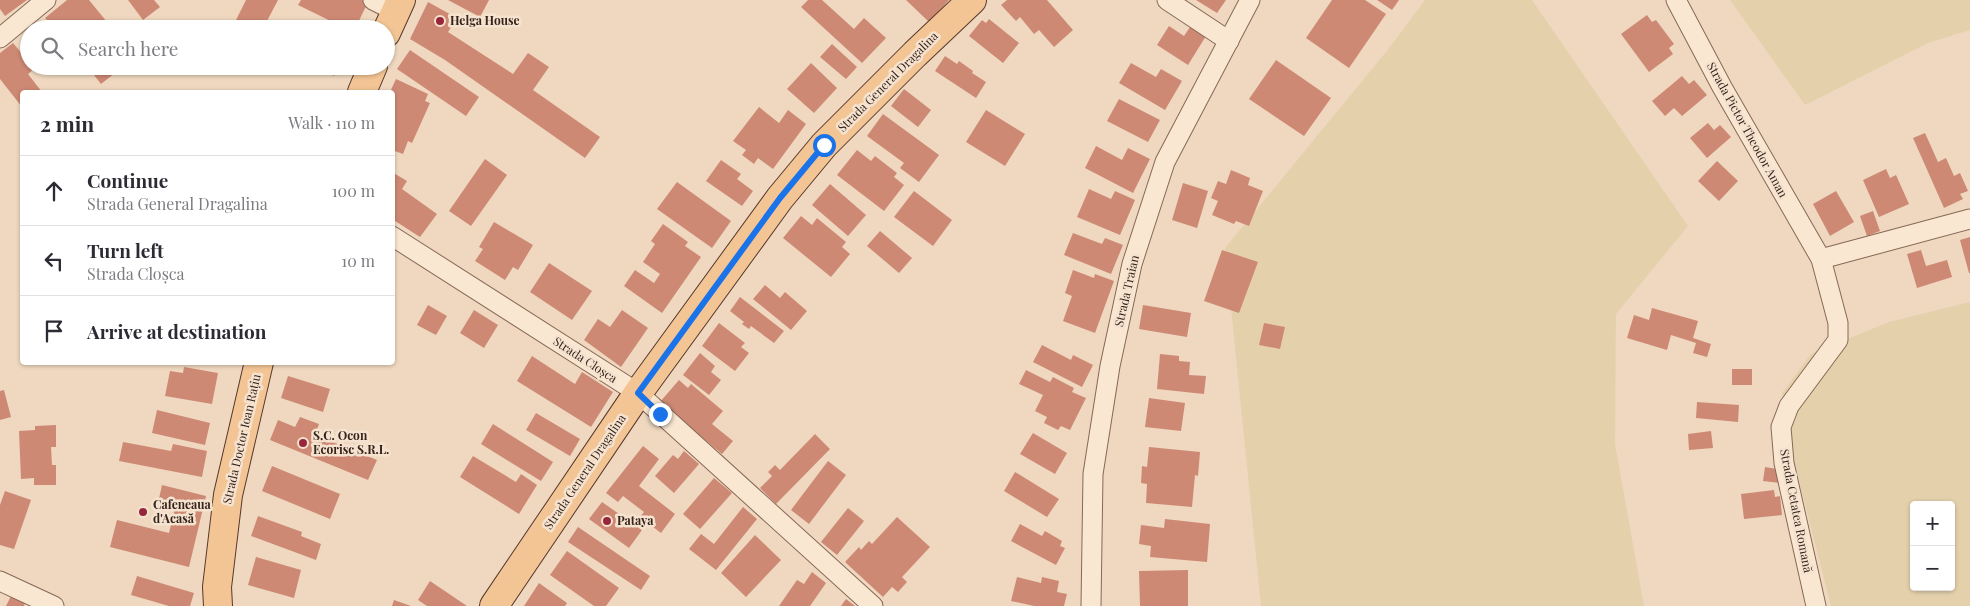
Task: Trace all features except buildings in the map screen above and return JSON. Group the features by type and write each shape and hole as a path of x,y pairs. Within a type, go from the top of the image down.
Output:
{"main road":[{"name":"Strada General Dragalina","path":"494,606 638,393 780,198 824,145 972,0"},
{"path":"363,90 369,75"},
{"name":"Strada Doctor Ioan Rațiu","path":"218,606 217,587 228,496 258,365"}],"street":[{"path":"22,20 46,0"},
{"path":"1167,0 1229,41"},
{"name":"Strada Traian","path":"1091,606 1093,474 1110,366 1132,264 1165,162 1250,0"},
{"name":"Strada Pictor Theodor Aman","path":"1676,0 1722,87 1821,259"},
{"path":"0,38 20,21"},
{"path":"1821,259 1970,218"},
{"name":"Strada Cloșca","path":"395,238 638,393 873,606"},
{"name":"Strada Cetatea Romană","path":"1816,606 1784,464 1781,427 1789,406 1838,340 1838,323 1821,259"},
{"path":"0,581 54,606"}],"shaded area":[{"path":"1425,0 1532,0 1688,226 1616,314 1615,444 1644,606 1261,606 1225,248 1390,47"},
{"path":"1730,0 1970,0 1970,30 1928,43 1805,105"},
{"path":"1970,302 1970,606 1831,606 1794,462 1782,393 1811,354 1889,322"}],"place":[{"name":"Helga House","path":"440,21"},
{"name":"S.C. Ocon Ecorisc S.R.L.","path":"303,443"},
{"name":"Cafeneaua d'Acasă","path":"143,512"},
{"name":"Pataya","path":"607,521"}],"route":[{"path":"660,414 638,393 780,198 824,145"}]}
